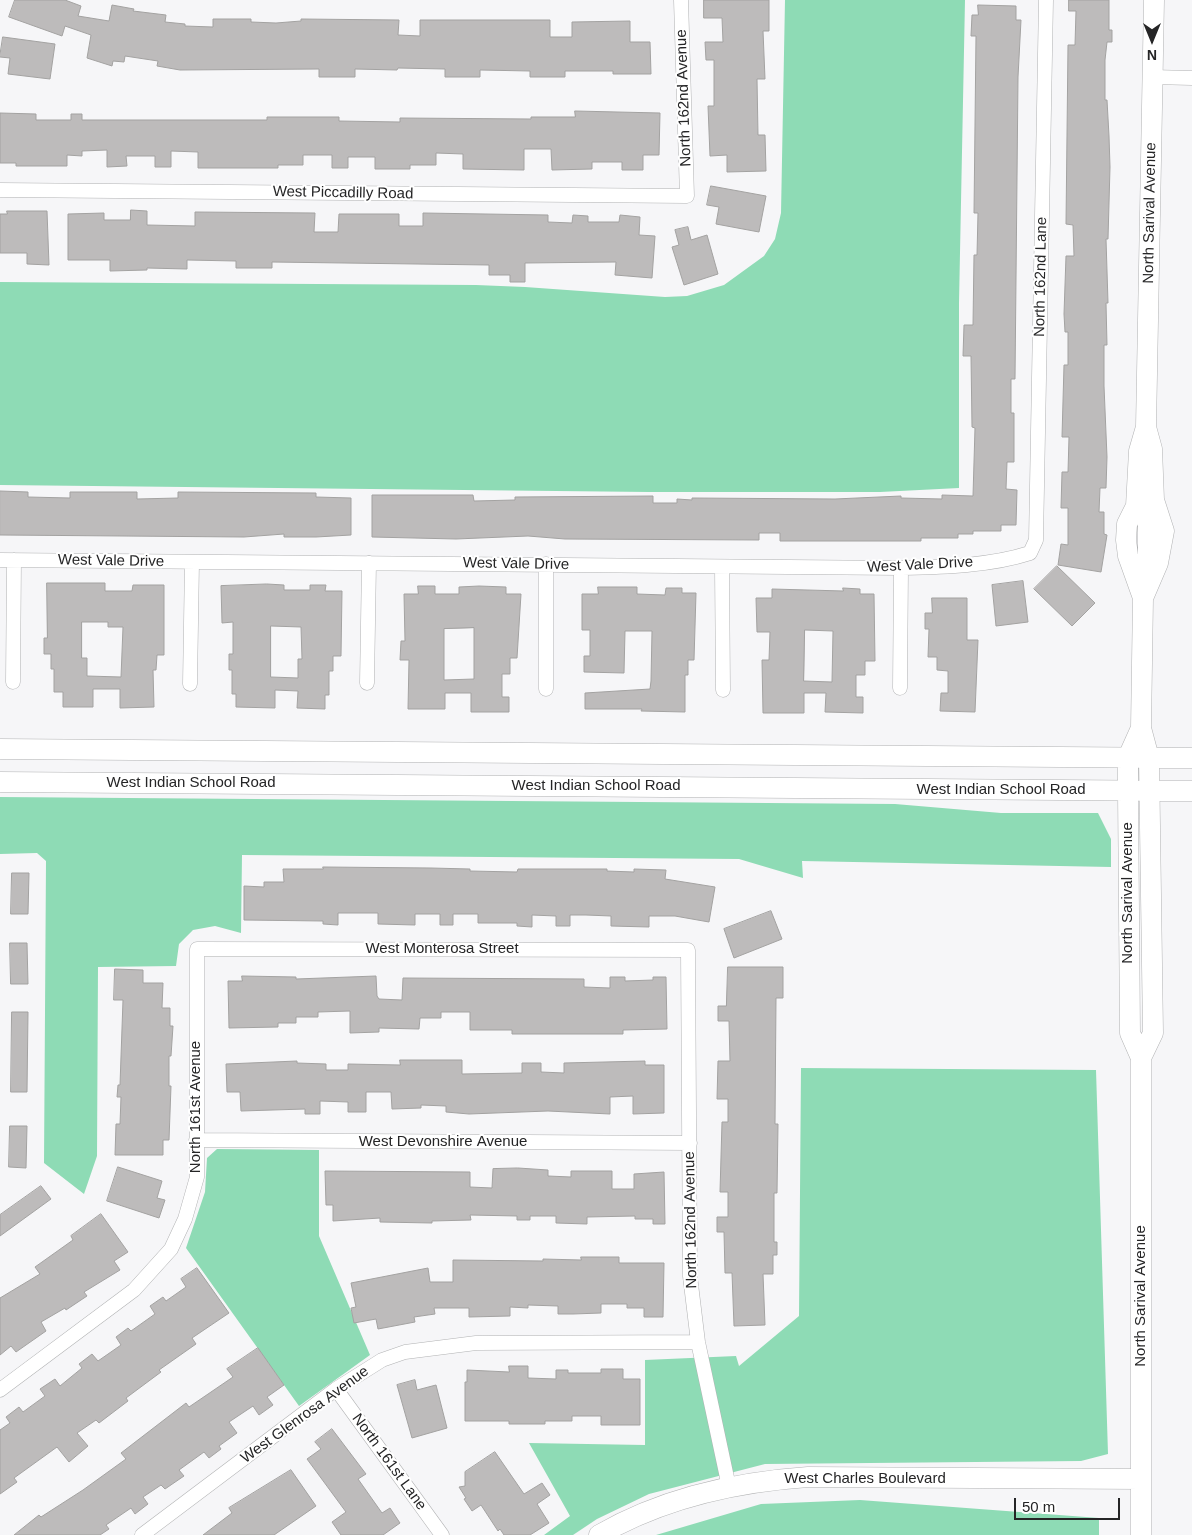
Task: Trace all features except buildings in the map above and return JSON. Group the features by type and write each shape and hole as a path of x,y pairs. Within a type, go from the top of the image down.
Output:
{"street":[{"name":"North 162nd Avenue","path":"681,0 687,196"},
{"name":"North 162nd Lane","path":"1030,554 1036,540 1046,0"},
{"name":"North Sarival Avenue","path":"1146,591 1128,556 1126,540 1127,524 1136,506 1139,452 1146,427 1154,0"},
{"path":"1152,77 1192,78"},
{"name":"West Piccadilly Road","path":"0,190 687,196"},
{"name":"North Sarival Avenue","path":"1141,1058 1152,1033 1149,758 1141,728 1146,591 1158,563 1164,531 1154,500 1152,449 1146,427"},
{"name":"West Vale Drive","path":"7,560 901,568 961,564 1030,554"},
{"path":"7,560 13,682"},
{"path":"190,684 192,562"},
{"path":"368,683 369,563"},
{"path":"546,564 546,689"},
{"path":"722,567 723,690"},
{"path":"900,688 901,568"},
{"name":"North Sarival Avenue","path":"1141,728 1128,757 1130,1033 1141,1058 1141,1535"},
{"path":"0,749 1192,758"},
{"name":"West Indian School Road","path":"0,782 1192,791"},
{"name":"West Monterosa Street","path":"196,949 688,950"},
{"name":"North 161st Avenue","path":"0,1390 134,1290 171,1249 185,1219 196,1177 196,949"},
{"name":"North 162nd Avenue","path":"688,950 690,1276 698,1342 729,1486"},
{"name":"West Devonshire Avenue","path":"196,1140 690,1143"},
{"name":"West Glenrosa Avenue","path":"150,1533 336,1389 382,1360 405,1352 433,1346 476,1342 698,1342"},
{"name":"North 161st Lane","path":"336,1389 442,1535"},
{"name":"West Charles Boulevard","path":"599,1535 668,1504 729,1486 774,1479 808,1477 1141,1479"}],"green space":[{"path":"785,0 965,0 959,303 959,488 880,492 649,492 0,485 0,282 476,285 665,297 687,296 724,285 764,256 775,239 781,213"},
{"path":"0,797 895,804 1001,813 1098,813 1111,839 1111,867 802,861 803,878 739,859 242,855 241,933 215,926 193,930 179,944 176,966 98,967 97,1156 84,1194 44,1163 46,861 37,853 0,854"},
{"path":"801,1068 1096,1070 1108,1454 1081,1461 765,1464 649,1494 597,1519 573,1535 544,1535 570,1516 529,1443 645,1445 645,1360 736,1356 739,1366 799,1316"},
{"path":"217,1149 319,1150 319,1236 370,1355 299,1406 186,1248 205,1192 207,1158"},
{"path":"860,1500 1099,1518 1099,1535 656,1535 761,1504"}]}
